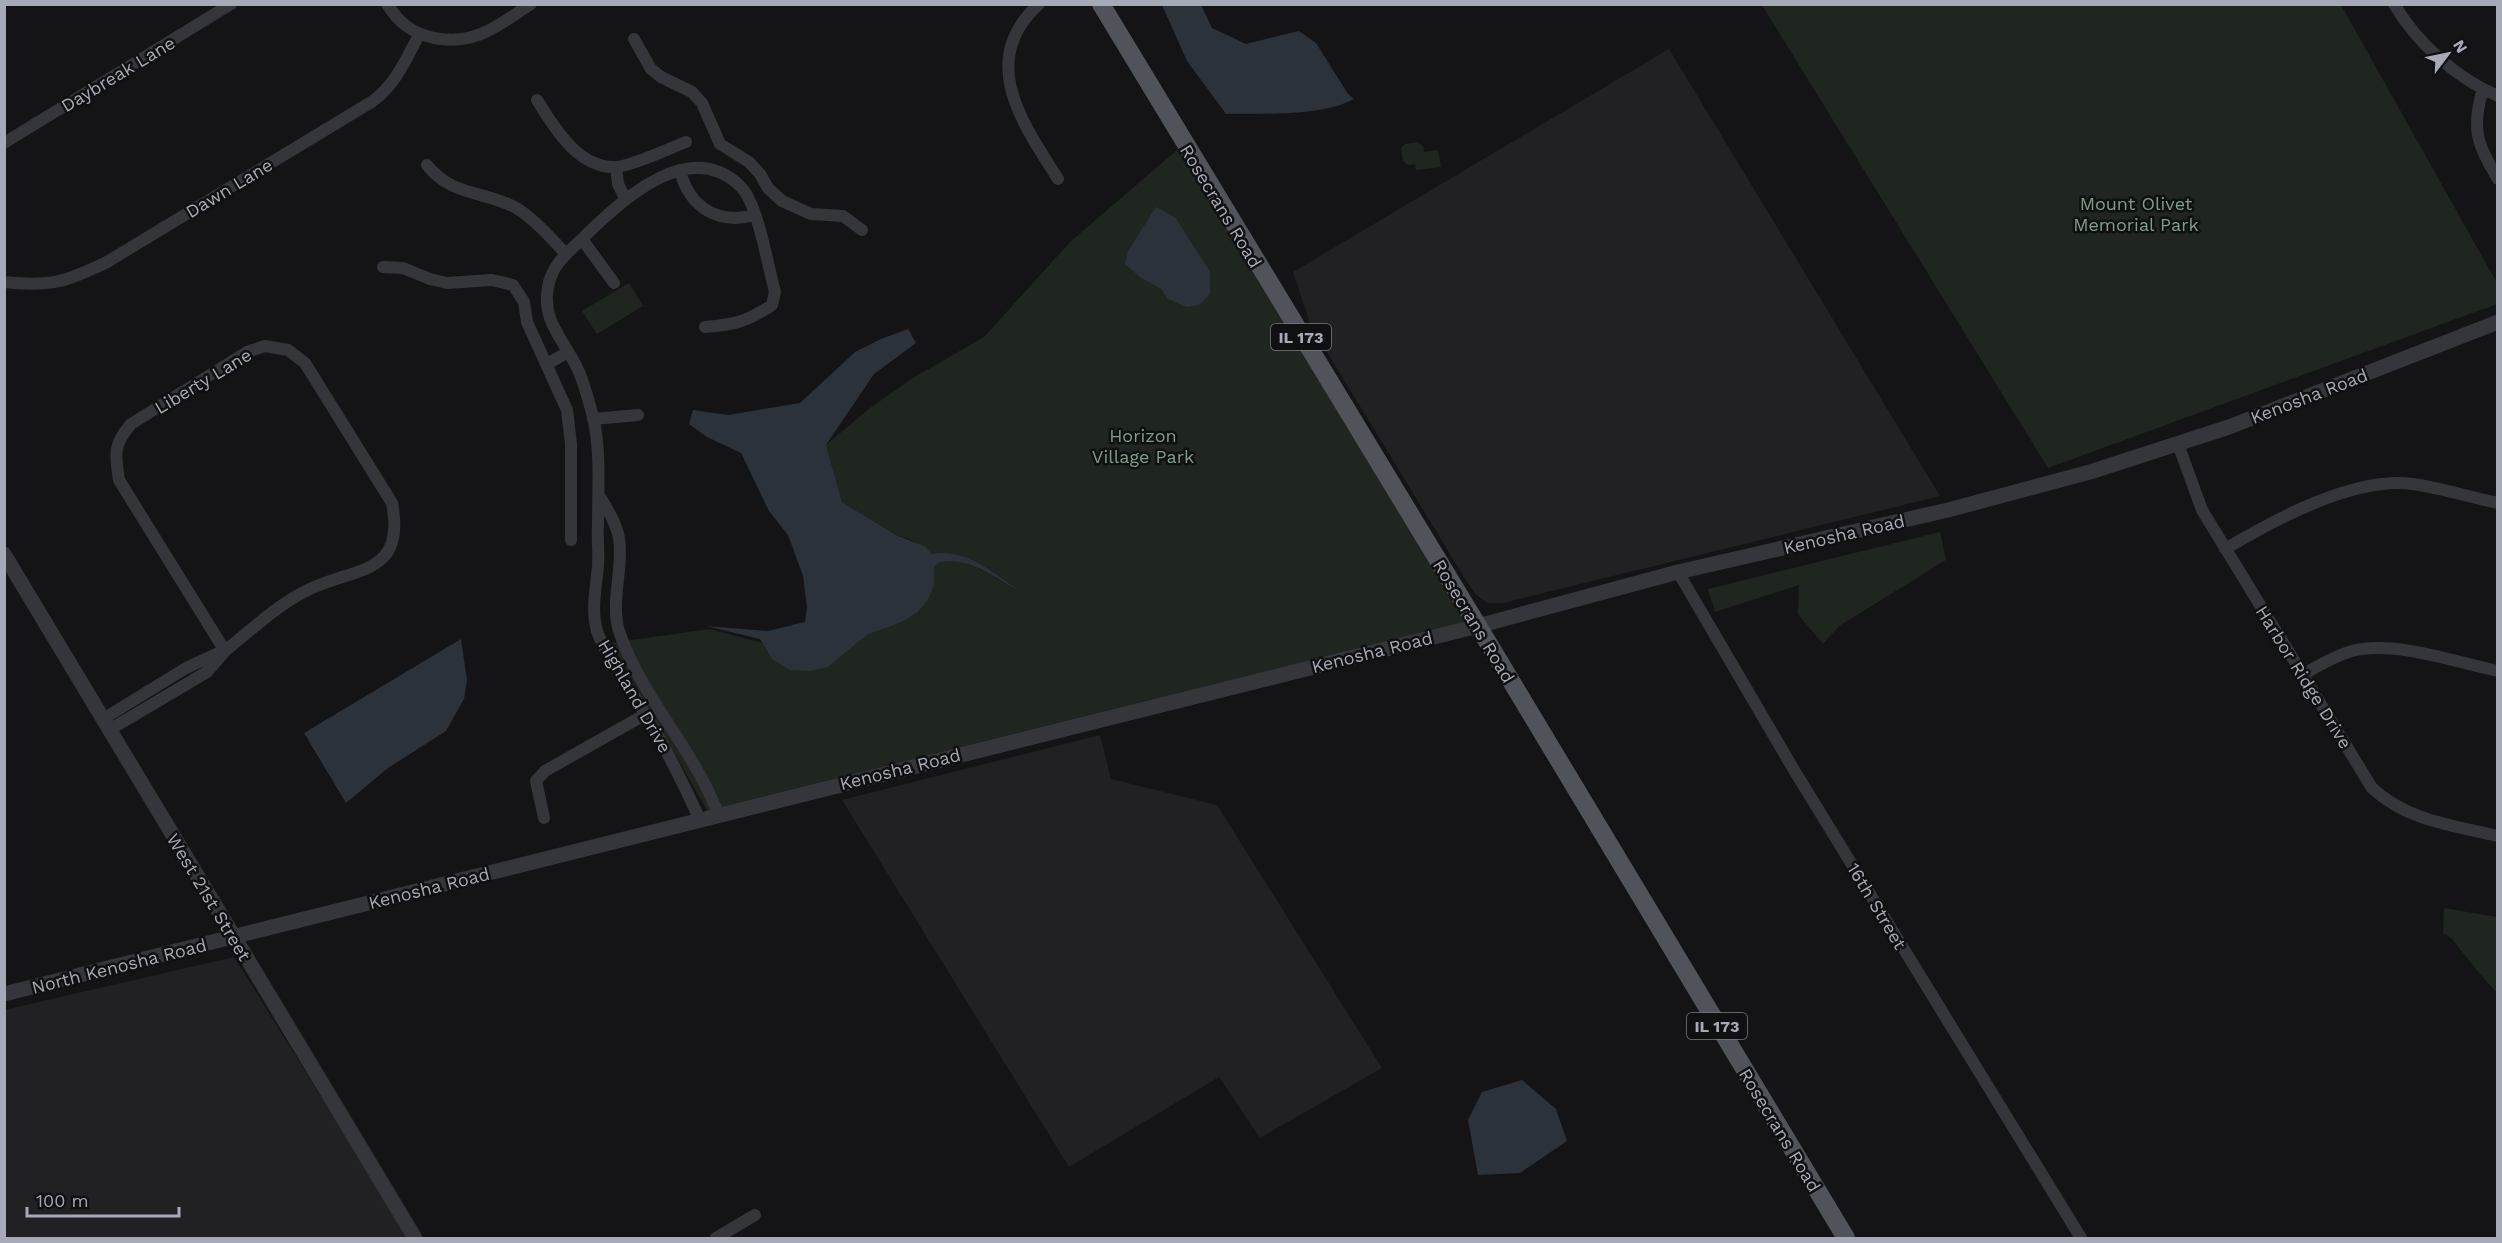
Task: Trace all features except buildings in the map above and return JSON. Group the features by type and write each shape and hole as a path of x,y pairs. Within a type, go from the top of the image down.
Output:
{"main road":[{"name":"Rosecrans Road","path":"1101,4 1846,1239"}],"street":[{"name":"Daybreak Lane","path":"4,142 231,4"},
{"path":"387,4 395,16 419,35 449,41 462,41 488,31 531,4"},
{"path":"1039,4 1024,21 1013,44 1010,59 1010,87 1023,123 1058,179"},
{"path":"2394,4 2420,40 2453,70 2498,96"},
{"name":"Dawn Lane","path":"5,282 56,283 71,279 107,262 378,97 396,78 419,35"},
{"path":"634,39 651,69 661,77 692,92 702,103 720,144 760,174 768,188 782,201 811,214 843,216 862,230"},
{"path":"2483,89 2477,109 2476,133 2479,146 2498,179"},
{"path":"537,100 572,148 594,163 616,167 686,142"},
{"path":"705,327 729,326 751,319 772,304 775,292 755,215 742,188 730,177 743,159"},
{"path":"427,165 453,188 494,198 517,209 534,221 566,254"},
{"path":"616,167 618,184 625,198"},
{"name":"Highland Drive","path":"700,820 683,782 597,630 594,595 598,565 599,496 593,419 579,372 551,324 546,306 548,286 555,266 625,198 653,180 692,168 710,169 730,177"},
{"path":"680,171 689,194 707,211 731,218 755,215"},
{"path":"582,239 614,283"},
{"path":"383,267 403,267 429,279 447,283 492,280 513,285 524,302 527,322 567,410 571,444 571,540"},
{"name":"Kenosha Road","path":"233,937 1478,626 1678,572 1948,510 2090,472 2229,427 2498,322"},
{"name":"Liberty Lane","path":"106,725 207,672 225,651 277,609 304,592 375,565 391,549 396,524 392,503 305,363 288,350 265,346 247,352 131,424 119,438 115,453 119,480 225,651"},
{"path":"547,364 568,352"},
{"path":"593,419 638,415"},
{"name":"Harbor Ridge Drive","path":"2178,444 2202,510 2372,788 2383,798 2412,815 2498,836"},
{"path":"2225,549 2271,522 2348,491 2369,486 2410,484 2498,503"},
{"name":"Highland Drive","path":"599,496 615,524 619,540 616,621 620,634 636,670 701,777 719,815"},
{"name":"West 21st Street","path":"4,555 415,1239"},
{"name":"16th Street","path":"1678,572 1800,779 2080,1239"},
{"path":"2302,675 2330,658 2351,651 2384,647 2498,671"},
{"path":"544,818 536,781 545,771 646,714"},
{"name":"North Kenosha Road","path":"4,994 233,937"},
{"path":"716,1239 755,1215"}],"shaded area":[{"path":"1162,5 1201,5 1212,28 1246,44 1299,31 1316,43 1348,94 1354,99 1325,109 1309,111 1226,114 1187,61"},
{"path":"1669,49 1940,496 1503,603 1487,603 1475,594 1464,577 1311,326 1293,272"},
{"path":"1156,207 1175,217 1210,272 1210,294 1199,305 1187,307 1168,299 1161,289 1140,277 1125,264 1128,251"},
{"path":"908,329 916,343 874,374 826,445 842,502 896,535 926,547 931,554 956,555 978,563 1019,591 971,565 961,562 938,563 934,567 934,585 928,600 918,612 902,622 867,635 828,667 810,671 790,670 772,659 760,639 706,626 768,631 805,622 807,607 803,576 788,535 769,511 741,453 707,437 689,424 693,410 728,415 800,403 855,352"},
{"path":"461,639 467,680 464,699 446,731 388,768 346,803 304,733"},
{"path":"1100,735 1111,779 1217,805 1382,1068 1260,1138 1219,1077 1069,1167 842,800"},
{"path":"234,957 409,1238 5,1238 4,1010"},
{"path":"1522,1080 1556,1109 1567,1141 1520,1173 1478,1175 1468,1120 1482,1092"}],"green space":[{"name":"Mount Olivet Memorial Park","path":"1762,5 2341,5 2497,283 2497,304 2048,468"},
{"path":"1418,142 1423,146 1424,152 1438,150 1441,167 1416,170 1415,164 1408,165 1403,161 1401,148 1405,144"},
{"name":"Horizon Village Park","path":"1184,144 1478,626 711,817 611,643 709,629 763,643 772,659 828,667 867,635 902,622 918,612 928,599 934,585 934,567 938,563 960,562 978,568 1015,589 997,574 977,562 954,555 931,555 912,540 896,535 842,502 826,445 870,408 913,378 984,337 1070,242"},
{"path":"629,283 643,306 597,334 582,311"},
{"path":"1940,532 1946,560 1839,626 1823,644 1798,614 1799,585 1715,612 1708,589"},
{"path":"2444,908 2497,917 2497,993 2452,939 2443,933"}]}
